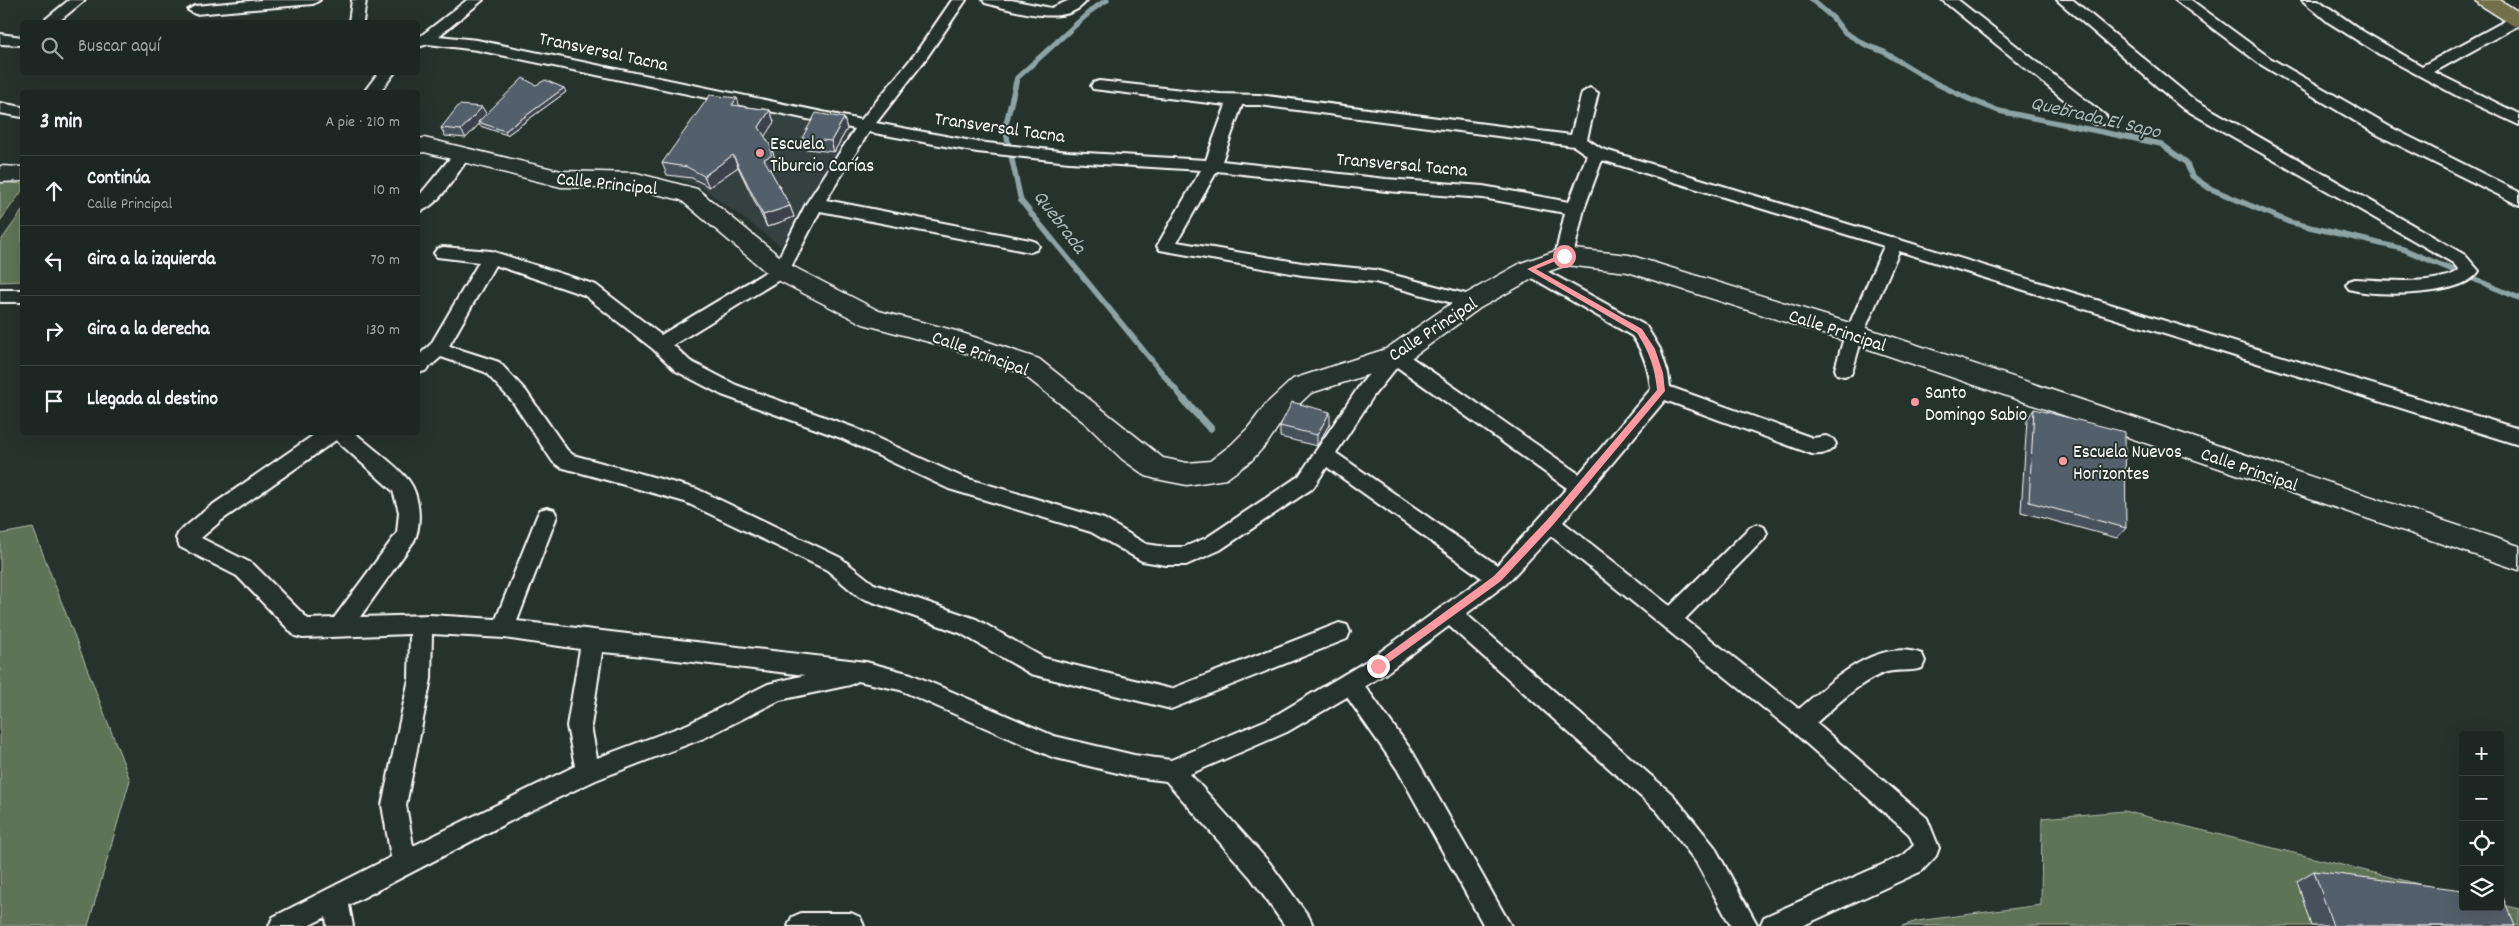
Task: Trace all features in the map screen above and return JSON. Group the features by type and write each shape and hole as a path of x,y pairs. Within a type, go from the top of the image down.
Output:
{"main road":[{"path":"2486,0 2518,20"}],"street":[{"path":"52,20 78,0"},
{"path":"195,10 313,0"},
{"path":"356,20 359,0"},
{"path":"422,42 476,0"},
{"path":"660,344 781,271 815,204 864,126 920,56 959,0"},
{"path":"990,0 1051,13 1065,9 1080,0"},
{"path":"1949,0 2100,120"},
{"path":"2064,0 2187,103 2460,259 2470,271 2466,276 2452,281 2406,286 2355,286"},
{"path":"2182,0 2265,61 2377,127 2519,199"},
{"path":"2310,0 2362,39 2422,72 2519,120"},
{"path":"2422,72 2518,20"},
{"path":"0,39 20,41"},
{"name":"Transversal Tacna","path":"422,42 477,45 977,148 1068,157 1156,161 1386,185 1483,192 1575,208"},
{"path":"374,90 386,75"},
{"path":"1099,86 1126,86 1235,102 1260,100 1578,140 1596,153 1894,243 2519,437"},
{"path":"1578,140 1590,93"},
{"path":"1235,102 1212,166 1166,246 1302,269 1375,276 1471,302"},
{"path":"0,108 20,112"},
{"name":"Calle Principal","path":"420,146 561,179 636,181 689,194 781,271 872,318 956,340 1030,366 1094,416 1132,451 1156,468 1187,474 1216,471 1241,453 1258,435 1275,410 1302,386 1395,356 1471,302 1530,269 1564,256 1629,264 1854,334 2519,558"},
{"path":"1564,256 1575,208 1596,153"},
{"path":"420,204 430,196 462,155"},
{"path":"0,174 20,174"},
{"path":"815,204 1030,246"},
{"path":"1844,369 1854,334 1894,243"},
{"path":"443,254 491,257 590,290 660,344 683,366 729,390 848,433 956,483 1097,525 1142,552 1166,556 1186,556 1212,544 1306,482 1367,390 1395,356 1580,486"},
{"path":"420,364 438,349 491,257"},
{"path":"329,435 188,535 187,542 245,570 303,629 421,626 504,629 592,642 625,644 866,672 903,681 1052,746 1134,766 1172,771 1279,725 1350,683 1378,666 1498,578 1550,522 1661,391 1660,373 1651,349 1639,331 1530,269"},
{"path":"0,296 20,296"},
{"path":"438,349 492,367 520,396 560,456 567,461 690,495 834,564 866,591 968,626 1039,667 1170,699 1339,632"},
{"path":"1661,391 1812,446 1820,447 1826,444"},
{"path":"340,627 407,535 409,512 402,487 343,435"},
{"path":"1323,454 1498,578"},
{"path":"504,629 547,516"},
{"path":"1550,522 1799,723 1918,826 1928,848 1913,863 1773,926"},
{"path":"1670,620 1757,533"},
{"path":"1450,613 1665,803 1705,854 1745,926"},
{"path":"404,864 394,806 420,679 421,626"},
{"path":"588,772 579,726 592,642"},
{"path":"1799,723 1851,680 1885,662 1914,661"},
{"path":"282,926 588,772 696,731 776,691 866,672"},
{"path":"1350,683 1405,761 1498,926"},
{"path":"1172,771 1260,870 1300,926"},
{"path":"336,898 340,926"},
{"path":"801,926 851,926"}],"shaded area":[{"name":"Escuela Tiburcio Carías","path":"718,102 850,130 781,246 701,187 667,175"}],"green space":[{"path":"0,182 20,184 20,194 0,221"},
{"path":"20,214 20,281 0,282 0,242"},
{"path":"33,528 130,780 88,926 0,926 0,534"},
{"path":"2124,811 2459,894 2459,911 2504,911 2504,905 2519,909 2519,926 1902,926 1917,921 2041,905 2042,818"}],"building":[{"path":"523,78 536,85 545,80 564,88 505,131 478,122"},
{"path":"710,95 737,98 732,105 770,110 759,127 771,147 771,156 764,159 790,206 763,215 733,155 704,176 687,167 662,163"},
{"path":"459,105 482,107 461,130 441,128"},
{"path":"816,113 844,118 831,141 802,138"},
{"path":"1292,402 1330,412 1317,435 1280,426"},
{"path":"2034,409 2125,432 2126,528 2029,502"},
{"path":"2314,871 2459,889 2459,911 2504,911 2504,900 2515,926 2333,926"}],"waterway":[{"name":"Quebrada","path":"1107,0 1093,9 1017,78 1005,128 1021,201 1185,401"},
{"name":"Quebrada El Sapo","path":"1812,0 1833,18 1844,32 1866,45 1884,52 1935,83 1969,99 1999,111 2161,144 2186,162 2192,176 2209,188 2289,222 2403,249 2519,298"},
{"name":"Quebrada","path":"1184,400 1210,428"}],"place":[{"name":"Escuela Tiburcio Carías","path":"760,153"},
{"name":"Santo Domingo Sabio","path":"1915,402"},
{"name":"Escuela Nuevos Horizontes","path":"2063,461"}],"route":[{"path":"1378,666 1498,578 1550,522 1661,391 1660,373 1651,349 1639,331 1595,304 1530,269 1564,256"}]}
